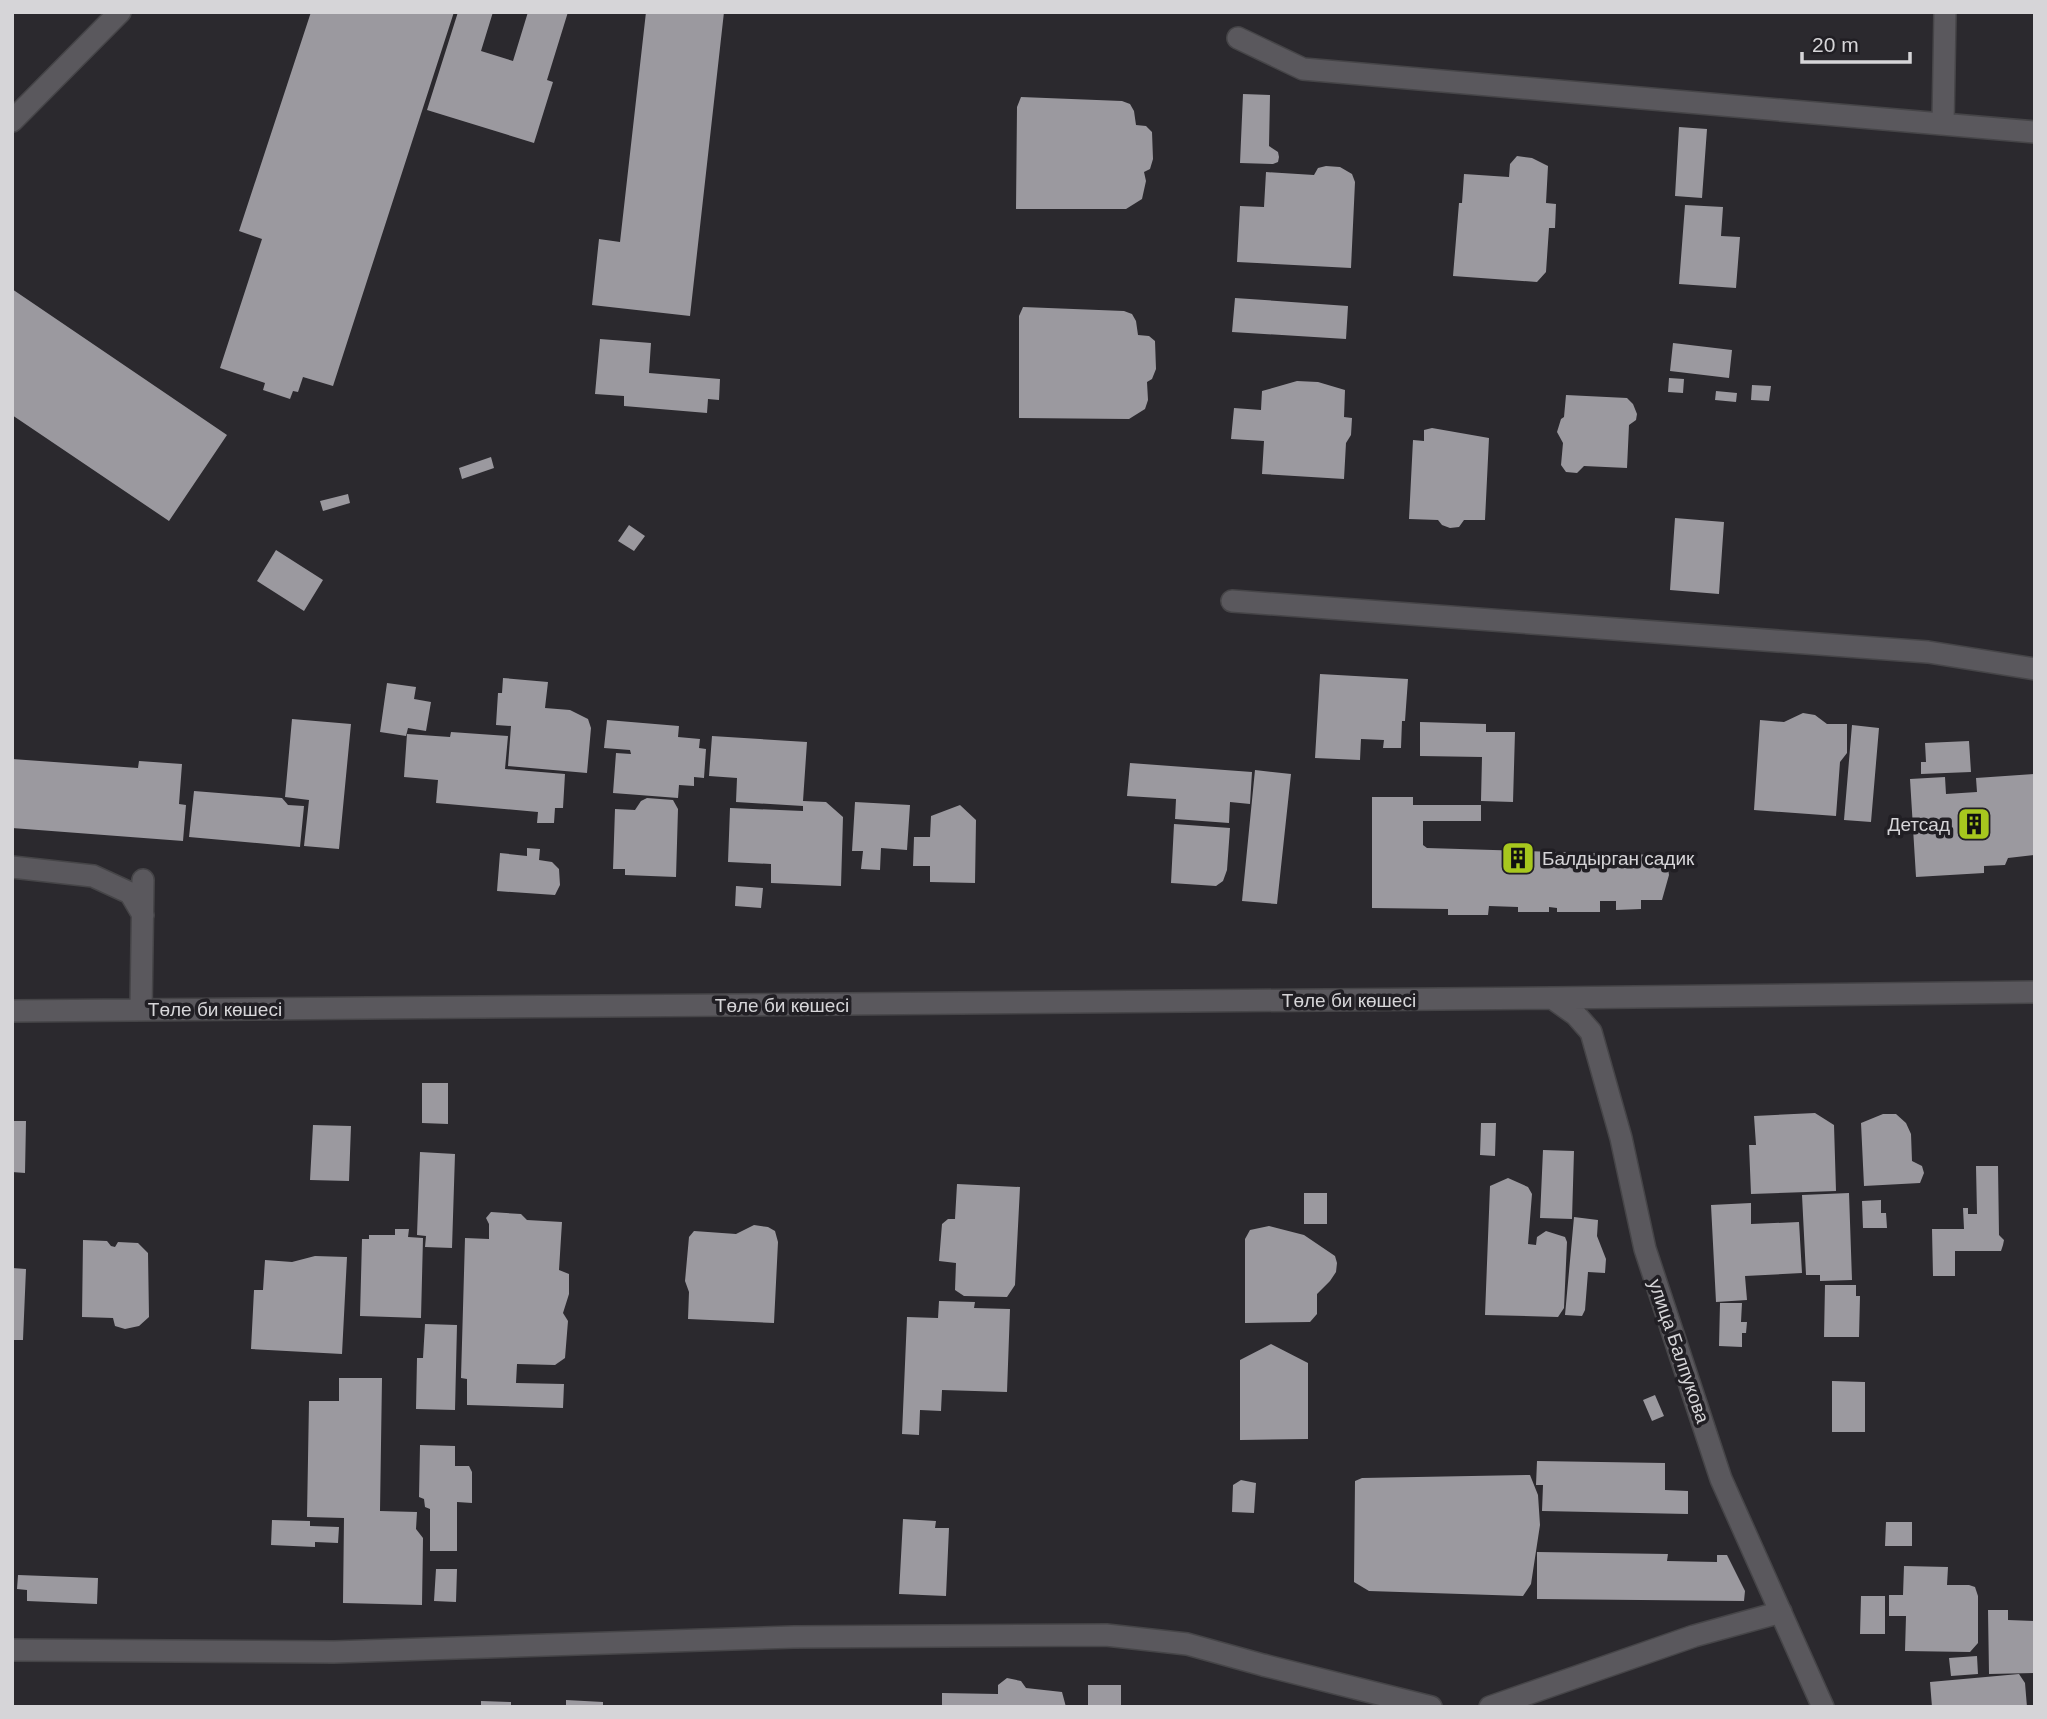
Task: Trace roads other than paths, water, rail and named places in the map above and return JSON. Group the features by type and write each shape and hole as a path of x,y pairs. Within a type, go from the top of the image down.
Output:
{"street":[{"path":"12,121 120,12"},
{"path":"1943,124 1945,12"},
{"path":"1238,38 1303,69 2035,132"},
{"path":"1232,601 1928,652 2035,669"},
{"path":"12,867 93,876 130,893 143,915"},
{"path":"141,1010 143,880"},
{"name":"Төле би көшесі","path":"12,1011 2035,992"},
{"name":"улица Балпукова","path":"1552,998 1576,1015 1591,1032 1622,1138 1645,1249 1721,1479 1823,1707"},
{"path":"1490,1707 1694,1636 1781,1612"},
{"path":"12,1650 334,1652 794,1637 1106,1635 1187,1644 1430,1707"}],"place":[{"name":"Детсад","path":"1974,824"},
{"name":"Балдырган садик","path":"1518,858"}]}
